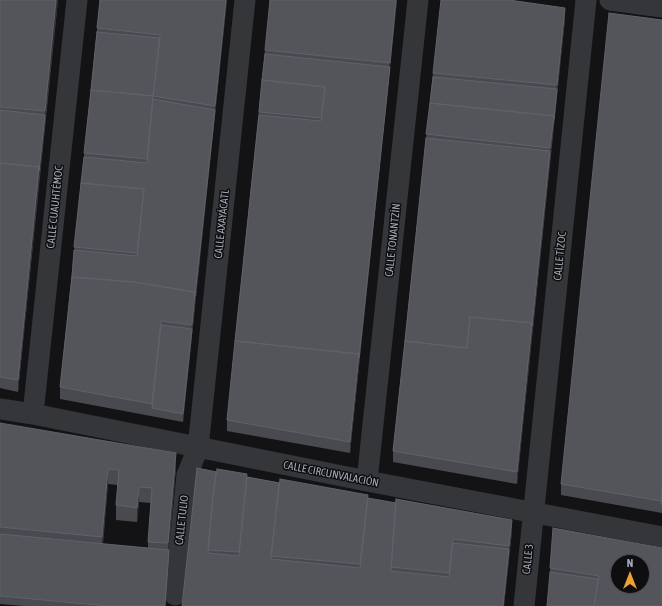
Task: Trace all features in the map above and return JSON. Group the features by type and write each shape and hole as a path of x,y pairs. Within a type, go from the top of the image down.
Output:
{"street":[{"name":"CALLE CUAUHTÉMOC","path":"33,414 77,0"},
{"name":"CALLE AXAYÁCATL","path":"198,448 245,0"},
{"name":"CALLE TONANTZÍN","path":"367,481 418,0"},
{"name":"CALLE TÍZOC","path":"533,512 586,0"},
{"path":"610,0 662,7"},
{"name":"CALLE CIRCUNVALACIÓN","path":"0,409 33,414 198,448 662,537"},
{"name":"CALLE TULIO","path":"175,595 187,475 198,448"},
{"name":"CALLE 3","path":"524,606 533,512"}],"building":[{"path":"0,0 56,0 45,111 0,107"},
{"path":"100,0 226,0 215,106 153,96 160,35 97,28"},
{"path":"270,0 396,0 390,63 265,50"},
{"path":"441,0 509,0 565,8 557,85 433,73"},
{"path":"609,13 662,20 661,501 561,484"},
{"path":"97,32 160,38 153,96 91,90"},
{"path":"265,54 390,67 359,358 359,354 235,341 259,115 321,121 325,90 325,87 262,80"},
{"path":"433,77 557,89 554,119 554,116 430,103"},
{"path":"262,80 325,87 321,118 259,112"},
{"path":"91,90 153,96 147,159 84,153"},
{"path":"153,99 215,110 195,296 195,292 134,282 72,277 74,250 137,256 144,189 81,183 84,157 147,163"},
{"path":"430,103 554,116 550,148 426,134"},
{"path":"0,110 45,115 39,171 39,167 0,163"},
{"path":"426,138 550,151 532,326 532,323 470,317 467,348 405,341"},
{"path":"0,163 39,167 18,380 0,377"},
{"path":"81,183 144,189 137,253 74,247"},
{"path":"72,277 134,282 195,292 192,325 161,321 152,404 60,387"},
{"path":"470,317 532,323 517,472 393,451 405,341 467,348"},
{"path":"161,325 192,329 183,414 152,408"},
{"path":"235,341 359,354 350,442 227,420"},
{"path":"0,423 176,453 168,543 148,542 152,488 139,487 137,508 116,505 119,470 108,469 102,537 0,527"},
{"path":"197,468 216,472 208,553 239,556 247,477 279,483 271,559 360,568 368,498 396,503 391,571 449,577 453,543 509,549 503,606 182,606"},
{"path":"217,469 247,474 239,552 208,550"},
{"path":"280,479 368,495 360,564 271,556"},
{"path":"396,499 512,520 509,546 453,539 449,573 391,567"},
{"path":"553,528 662,548 662,606 594,606 599,576 550,568"},
{"path":"0,534 169,550 165,606 108,606 0,596"},
{"path":"550,572 598,579 594,606 547,606"}]}
